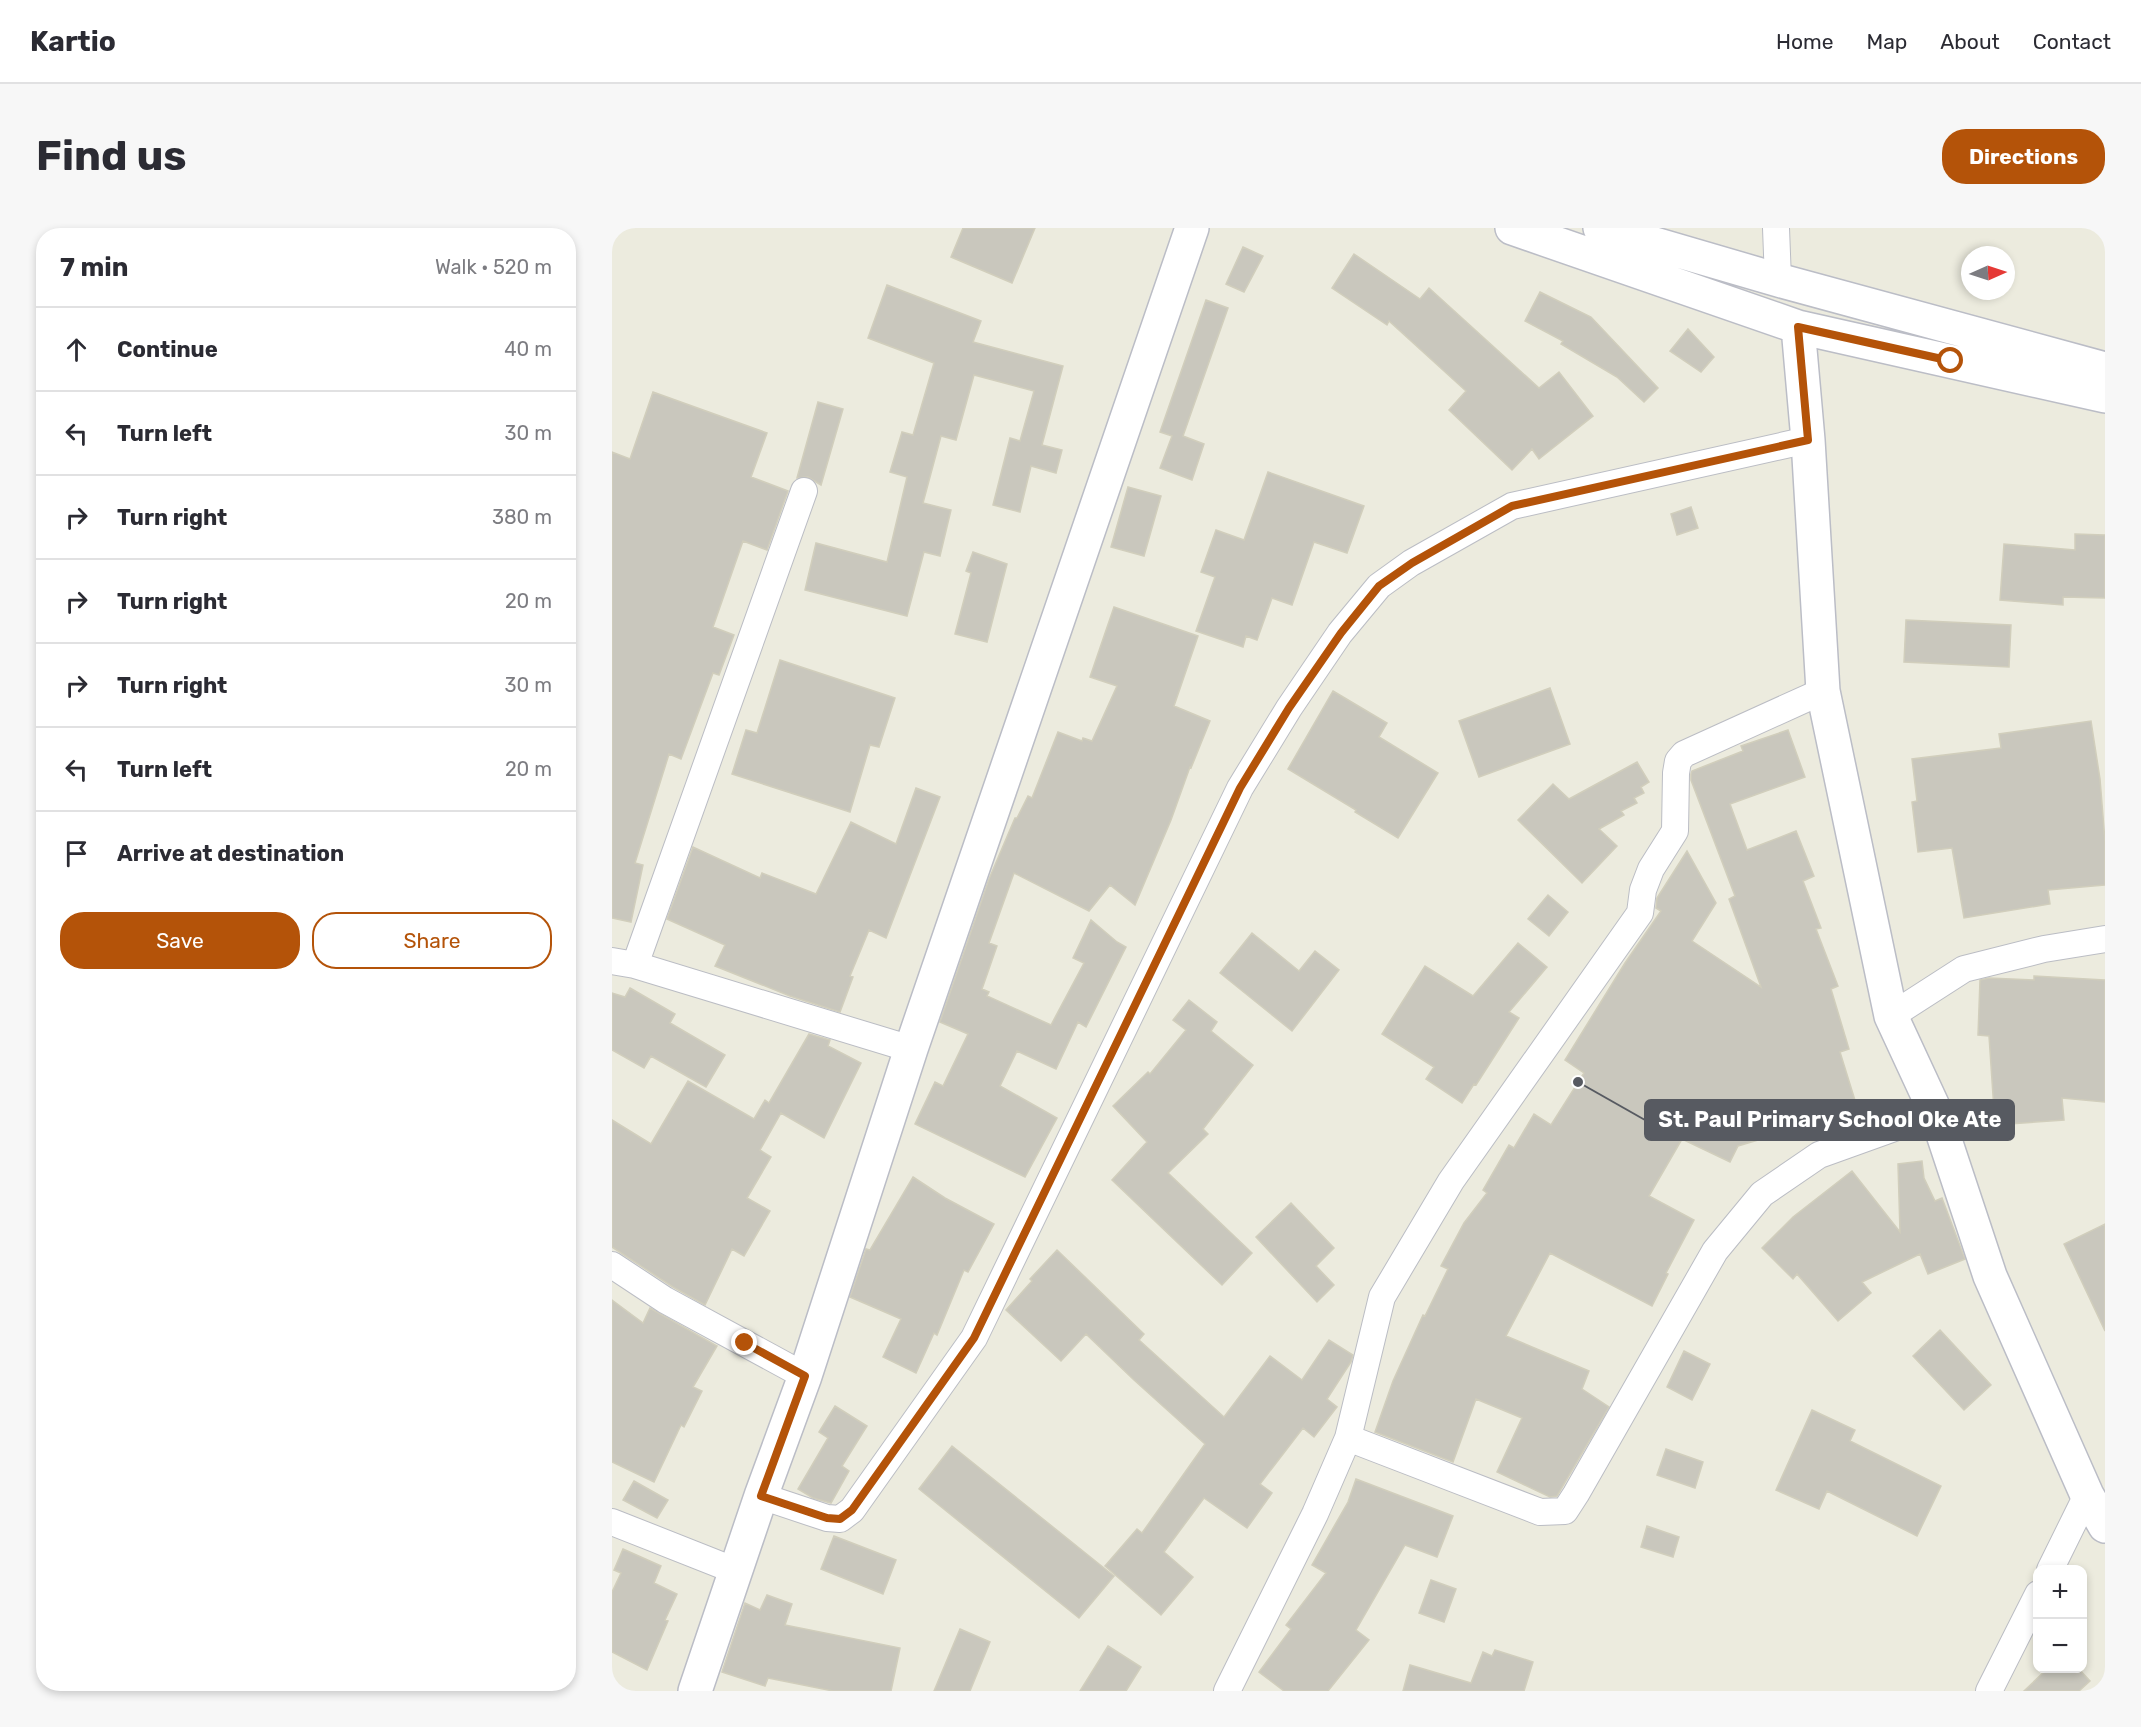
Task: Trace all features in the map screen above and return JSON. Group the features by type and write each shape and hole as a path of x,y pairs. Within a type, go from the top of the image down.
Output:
{"street":[{"path":"695,1691 761,1496 805,1376 911,1048 1192,228"},
{"path":"1512,228 1798,327 2105,396"},
{"path":"1600,228 1778,280 2105,369"},
{"path":"1776,228 1778,280"},
{"path":"1798,327 1808,440 1823,691 1892,1016 1936,1113 1990,1276 2087,1495 2105,1526"},
{"path":"761,1496 827,1518 840,1519 852,1510 974,1338 1240,788 1289,708 1341,633 1379,586 1412,563 1512,506 1808,440"},
{"path":"804,491 624,963 911,1048"},
{"path":"1227,1691 1315,1514 1348,1438 1382,1297 1451,1181 1640,913 1643,890 1651,870 1675,831 1678,761 1684,754 1823,691"},
{"path":"1892,1016 1964,969 2044,949 2105,939"},
{"path":"1348,1438 1540,1512 1565,1511 1715,1251 1762,1194 1819,1155 1936,1113"},
{"path":"612,1265 665,1300 805,1376"},
{"path":"2052,1565 2087,1495"},
{"path":"612,1522 736,1571"},
{"path":"1989,1691 2033,1602"}],"building":[{"path":"963,228 1035,228 1012,283 951,257"},
{"path":"1243,247 1263,256 1244,292 1226,284"},
{"path":"1354,254 1420,299 1429,288 1539,388 1559,372 1593,416 1539,459 1532,449 1512,470 1449,410 1466,391 1389,321 1387,325 1332,288"},
{"path":"887,285 981,321 973,342 1063,366 1042,445 1062,450 1056,473 1031,466 1020,512 993,505 1010,438 1020,441 1034,391 974,375 956,440 941,436 923,503 951,510 940,556 924,552 907,616 805,590 816,543 887,562 907,477 890,472 902,432 913,435 934,363 868,338"},
{"path":"1540,292 1591,317 1658,388 1644,402 1617,377 1561,344 1563,341 1525,321"},
{"path":"1206,300 1228,308 1183,436 1204,444 1192,480 1160,468 1172,436 1160,432"},
{"path":"1688,329 1714,357 1701,372 1670,351"},
{"path":"653,392 767,433 751,477 788,491 767,550 743,541 713,627 734,635 719,675 713,673 681,759 669,754 635,863 643,865 631,922 612,918 612,452 630,459"},
{"path":"818,402 843,409 821,485 808,477 797,478"},
{"path":"1268,472 1364,506 1347,553 1314,542 1292,605 1272,598 1257,640 1246,636 1243,647 1196,631 1215,577 1201,572 1216,530 1244,540"},
{"path":"1128,487 1161,496 1144,556 1111,547"},
{"path":"1691,507 1698,528 1677,535 1671,514"},
{"path":"2075,534 2105,535 2105,598 2063,597 2063,605 2000,600 2004,544 2075,550"},
{"path":"973,552 1007,564 987,642 955,634 971,573 966,571"},
{"path":"1114,607 1198,636 1174,706 1210,721 1135,905 1110,885 1089,911 1014,873 989,943 997,946 982,989 989,992 987,996 1051,1025 1084,963 1073,958 1091,920 1126,947 1086,1027 1078,1022 1056,1069 1017,1051 1000,1086 1057,1118 1025,1177 915,1124 935,1082 943,1086 968,1034 940,1022 989,879 1015,818 1028,796 1032,798 1058,732 1082,741 1083,738 1092,741 1117,686 1090,677"},
{"path":"1906,620 2011,625 2009,667 1904,662"},
{"path":"780,660 895,698 879,747 870,745 850,812 732,774 746,730 757,733"},
{"path":"1550,688 1570,744 1479,777 1459,721"},
{"path":"1333,691 1387,723 1379,737 1438,773 1398,838 1288,769"},
{"path":"2091,721 2100,779 2105,841 2105,885 2048,890 2050,904 1964,918 1952,848 1918,852 1912,802 1917,801 1912,759 2001,748 1999,734"},
{"path":"1788,730 1805,777 1730,804 1747,850 1796,831 1814,876 1803,881 1821,928 1816,929 1838,986 1831,989 1849,1049 1840,1052 1858,1110 1738,1146 1730,1162 1682,1139 1649,1196 1694,1220 1666,1273 1668,1274 1652,1306 1550,1253 1506,1336 1589,1371 1582,1389 1609,1407 1557,1496 1550,1497 1497,1472 1522,1418 1476,1399 1453,1462 1375,1432 1393,1381 1423,1315 1425,1316 1448,1269 1441,1266 1464,1223 1487,1193 1483,1190 1509,1145 1514,1148 1534,1114 1551,1125 1584,1073 1565,1060 1625,963 1661,911 1656,908 1657,898 1687,851 1716,903 1692,941 1761,987 1729,899 1735,896 1691,780 1691,774 1692,771 1743,751 1741,746"},
{"path":"1637,762 1649,782 1641,787 1644,793 1634,798 1637,803 1621,811 1624,815 1599,829 1617,846 1582,883 1518,820 1553,784 1569,799"},
{"path":"916,788 940,797 886,938 869,930 850,976 853,977 840,1012 790,996 715,966 725,945 667,919 693,847 760,878 762,873 816,894 851,822 896,844"},
{"path":"1548,895 1568,912 1549,936 1528,919"},
{"path":"1252,933 1299,971 1315,951 1339,970 1292,1031 1220,973"},
{"path":"1518,943 1547,967 1509,1012 1519,1018 1462,1103 1426,1079 1434,1067 1382,1034 1425,966 1473,996"},
{"path":"2034,976 2105,980 2105,1102 2062,1098 2064,1120 1995,1125 1989,1036 1978,1035 1980,980 1989,978 2034,980"},
{"path":"630,988 675,1014 670,1023 725,1055 706,1087 651,1056 644,1068 612,1050 612,993 625,997"},
{"path":"1189,1000 1217,1022 1211,1031 1253,1065 1203,1129 1208,1134 1168,1173 1252,1253 1222,1285 1112,1180 1147,1142 1113,1106 1148,1072 1150,1074 1186,1030 1173,1020"},
{"path":"809,1034 830,1040 828,1046 861,1063 824,1138 781,1113 760,1150 771,1157 747,1198 770,1211 744,1256 732,1249 705,1305 612,1247 612,1120 651,1144 688,1081 754,1119 765,1100 769,1103"},
{"path":"1922,1161 1924,1178 1935,1201 1942,1198 1965,1259 1928,1274 1920,1254 1862,1282 1871,1293 1838,1321 1797,1274 1793,1279 1762,1248 1793,1217 1852,1171 1900,1232 1898,1164"},
{"path":"913,1177 945,1198 994,1224 968,1272 964,1270 937,1335 934,1333 916,1373 883,1357 901,1319 850,1297 866,1249 870,1250"},
{"path":"1291,1203 1334,1248 1316,1266 1334,1285 1317,1302 1256,1237"},
{"path":"2105,1224 2105,1331 2064,1244"},
{"path":"1057,1250 1144,1334 1139,1340 1224,1417 1270,1356 1302,1380 1329,1340 1353,1355 1351,1362 1327,1399 1337,1407 1314,1437 1303,1428 1260,1484 1272,1493 1247,1528 1204,1498 1164,1552 1193,1577 1161,1615 1105,1566 1137,1529 1142,1533 1205,1444 1086,1334 1061,1361 1006,1310"},
{"path":"612,1300 643,1323 650,1308 717,1346 693,1387 702,1391 684,1427 681,1425 654,1482 612,1462"},
{"path":"1940,1330 1991,1385 1964,1410 1913,1356"},
{"path":"1684,1351 1710,1364 1692,1400 1667,1387"},
{"path":"835,1406 867,1426 842,1466 849,1471 831,1503 813,1498 798,1489 828,1438 819,1432"},
{"path":"1812,1410 1855,1430 1850,1441 1941,1486 1917,1536 1827,1491 1819,1509 1776,1490"},
{"path":"952,1446 1114,1576 1079,1618 919,1489"},
{"path":"1666,1449 1703,1462 1695,1488 1657,1475"},
{"path":"1356,1479 1453,1516 1437,1557 1405,1545 1356,1630 1369,1640 1328,1691 1284,1691 1259,1672 1291,1629 1286,1625 1326,1573 1312,1565 1348,1502"},
{"path":"634,1481 668,1500 657,1518 623,1500"},
{"path":"1647,1526 1679,1537 1673,1557 1641,1547"},
{"path":"834,1536 896,1560 883,1594 821,1569"},
{"path":"623,1549 661,1566 654,1583 677,1594 647,1670 612,1652 612,1592 621,1573 614,1570"},
{"path":"1431,1580 1456,1589 1444,1622 1419,1613"},
{"path":"767,1595 792,1604 785,1625 900,1648 891,1691 833,1691 768,1678 765,1686 722,1672 745,1603 760,1610"},
{"path":"960,1629 990,1642 970,1691 934,1691"},
{"path":"1108,1646 1141,1667 1126,1691 1080,1691"},
{"path":"1495,1650 1533,1662 1524,1691 1403,1691 1410,1665 1471,1683 1483,1652 1492,1656"},
{"path":"2043,1673 2083,1673 2090,1681 2079,1691 2024,1691"}],"place":[{"name":"St. Paul Primary School Oke Ate","path":"1578,1082"}],"route":[{"path":"745,1343 805,1376 761,1496 827,1518 840,1519 852,1510 974,1338 1240,788 1289,708 1341,633 1379,586 1412,563 1512,506 1808,440 1798,327 1951,361"}]}
